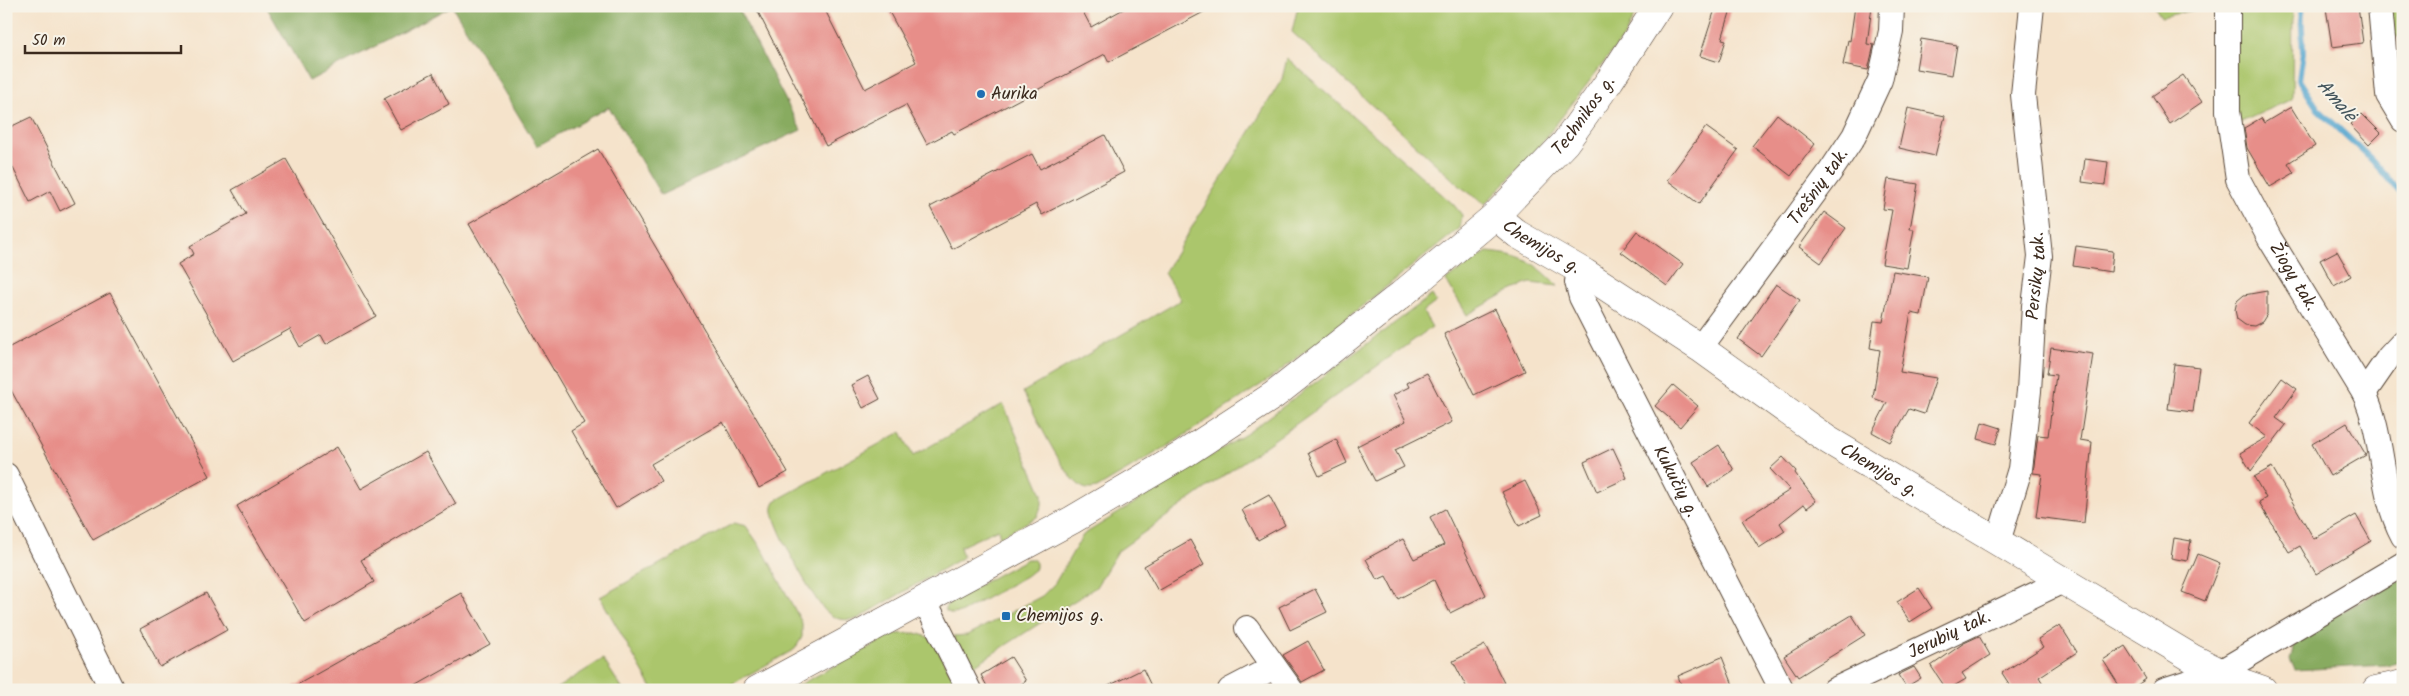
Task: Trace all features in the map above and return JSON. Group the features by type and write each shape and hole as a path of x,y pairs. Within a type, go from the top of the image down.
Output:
{"main road":[{"name":"Technikos g.","path":"1495,216 1565,143 1658,6"},
{"name":"Chemijos g.","path":"757,690 1110,499 1184,454 1274,395 1401,295 1495,216 1517,234 1584,273 1700,348 1828,440 2192,658 2263,690"},
{"path":"2376,690 2403,684"}],"street":[{"name":"Trešnių tak.","path":"1700,348 1830,172 1854,136 1880,80 1891,31 1892,6"},
{"name":"Persikų tak.","path":"1998,542 2020,469 2029,391 2034,306 2040,256 2024,95 2032,6"},
{"name":"Žiogų tak.","path":"2228,6 2228,111 2238,179 2270,240 2364,393 2372,410 2387,490 2397,525 2403,536"},
{"path":"2380,6 2388,95 2403,120"},
{"name":"Kukučių g.","path":"1584,273 1577,282 1581,298 1782,690"},
{"path":"2364,393 2389,357 2403,342"},
{"path":"6,475 112,690"},
{"path":"2164,690 2220,672 2403,564"},
{"name":"Jerubių tak.","path":"1834,690 2063,581"},
{"path":"924,599 969,690"},
{"path":"1246,628 1291,690"},
{"path":"1230,690 1274,667"}],"green space":[{"path":"266,6 452,6 309,81"},
{"path":"452,6 737,6 801,130 661,195 609,107 537,146"},
{"path":"1298,6 1639,6 1625,35 1537,149 1485,204 1461,187 1292,32"},
{"path":"2155,6 2211,6 2161,17"},
{"path":"2228,6 2293,6 2292,99 2230,127"},
{"path":"2380,6 2403,6 2403,36 2383,39"},
{"path":"1287,58 1453,204 1462,215 1460,228 1274,376 1176,441 1097,488 1084,488 1066,471 1023,392 1181,300 1164,273 1282,79"},
{"path":"1487,252 1519,257 1534,265 1558,286 1530,283 1504,294 1467,315 1446,280"},
{"path":"1432,295 1436,302 1423,312 1432,327 1118,551 1096,587 969,669 953,636 968,635 1042,596 1055,583 1083,535 1249,432"},
{"path":"1003,404 1042,494 1042,505 1037,517 1000,537 998,529 960,547 963,557 857,619 842,619 828,613 814,596 788,549 773,512 775,501 901,432 913,456"},
{"path":"734,523 746,526 764,552 802,623 802,637 795,649 721,690 653,690 600,597"},
{"path":"1027,559 1033,559 1036,563 1036,568 1026,576 960,613 952,614 946,611 946,606 953,599"},
{"path":"2403,579 2403,662 2386,665 2295,670 2290,659 2298,635"},
{"path":"916,633 931,638 954,678 934,690 790,690 894,634"},
{"path":"603,659 623,690 554,690"}],"building":[{"path":"755,6 823,6 865,89 916,62 886,6 1080,6 1091,27 1129,6 1215,6 1109,62 1105,54 954,134 952,131 927,144 906,105 826,146"},
{"path":"1716,6 1732,6 1722,39 1726,40 1719,62 1700,56"},
{"path":"1855,6 1872,6 1867,44 1874,45 1868,70 1843,65 1848,40 1850,41"},
{"path":"2358,6 2363,43 2332,47 2326,8"},
{"path":"1921,39 1957,45 1952,75 1916,69"},
{"path":"433,73 449,104 401,130 384,99"},
{"path":"2183,75 2202,102 2170,124 2152,96"},
{"path":"2291,107 2315,146 2288,163 2294,173 2270,187 2247,148 2244,128 2261,118 2264,123"},
{"path":"1908,108 1945,116 1935,156 1899,148"},
{"path":"1777,114 1815,144 1791,176 1752,146"},
{"path":"2362,114 2381,133 2369,145 2350,125"},
{"path":"31,117 75,203 60,211 50,191 30,202 6,154 6,129"},
{"path":"1706,127 1738,150 1699,204 1667,180"},
{"path":"1105,135 1124,172 1042,215 1036,204 952,249 930,207 1032,154 1040,169"},
{"path":"598,149 788,472 759,488 723,422 651,464 661,481 616,508 571,431 584,423 469,224"},
{"path":"286,159 376,316 326,344 321,335 300,347 290,329 233,361 178,264 194,254 190,246 246,214 232,190"},
{"path":"2085,159 2108,162 2105,185 2082,182"},
{"path":"1888,179 1918,184 1910,229 1914,229 1907,268 1882,264 1892,210 1883,209"},
{"path":"1824,212 1846,228 1821,263 1799,247"},
{"path":"1637,231 1683,264 1667,286 1621,252"},
{"path":"2076,246 2113,251 2111,272 2073,266"},
{"path":"2337,251 2351,276 2334,286 2320,260"},
{"path":"1893,271 1928,277 1921,315 1911,313 1900,372 1936,378 1924,414 1909,409 1890,442 1872,432 1887,403 1873,398 1880,350 1870,348 1874,321 1883,322"},
{"path":"1776,284 1800,300 1761,356 1738,339"},
{"path":"2267,291 2267,314 2262,322 2254,326 2245,325 2237,319 2235,310 2237,301 2244,295"},
{"path":"110,293 210,476 93,540 6,381 6,349"},
{"path":"1495,309 1525,371 1474,395 1444,334"},
{"path":"2051,348 2093,354 2080,440 2092,442 2084,523 2036,517 2042,474 2033,473 2038,435 2048,436 2056,375 2047,374"},
{"path":"2174,364 2199,367 2193,412 2168,409"},
{"path":"1427,373 1452,422 1395,450 1404,467 1375,481 1357,446 1406,421 1393,395 1409,387 1407,383"},
{"path":"868,376 880,399 863,408 851,385"},
{"path":"2282,378 2297,389 2276,418 2286,425 2251,471 2240,453 2267,437 2249,423"},
{"path":"1673,385 1698,406 1680,427 1655,406"},
{"path":"1982,422 2001,428 1996,444 1978,439"},
{"path":"2347,423 2366,455 2330,476 2312,444"},
{"path":"1336,439 1347,463 1319,476 1308,453"},
{"path":"1719,445 1734,470 1708,487 1693,462"},
{"path":"337,447 361,489 426,452 456,504 361,560 374,582 305,623 237,506"},
{"path":"1613,448 1627,478 1597,492 1584,462"},
{"path":"1783,457 1796,471 1795,473 1816,501 1807,508 1804,504 1780,523 1785,531 1759,548 1742,520 1790,490 1770,469"},
{"path":"2272,467 2314,539 2356,515 2371,541 2316,574 2300,546 2289,552 2259,502 2266,498 2254,477"},
{"path":"1525,481 1542,515 1519,526 1502,492"},
{"path":"1269,495 1285,525 1258,540 1242,510"},
{"path":"1445,509 1486,595 1450,613 1434,580 1398,599 1386,576 1377,580 1366,559 1403,539 1414,559 1444,545 1430,517"},
{"path":"2174,538 2191,541 2187,561 2171,558"},
{"path":"1190,540 1204,565 1158,591 1144,566"},
{"path":"2198,554 2220,563 2205,601 2182,592"},
{"path":"1919,588 1932,608 1910,622 1897,602"},
{"path":"1315,589 1327,612 1290,630 1279,607"},
{"path":"206,593 227,630 160,667 140,629"},
{"path":"461,593 490,644 408,690 288,690"},
{"path":"1852,615 1865,635 1798,677 1784,656"},
{"path":"2060,625 2077,652 2039,677 2047,690 2013,690 2002,673 2043,647 2038,639"},
{"path":"1979,636 1990,655 1962,673 1966,679 1947,690 1931,666 1964,643"},
{"path":"1308,641 1324,670 1302,682 1283,655"},
{"path":"1485,645 1504,683 1490,690 1468,690 1453,661"},
{"path":"2125,646 2146,679 2130,690 2122,690 2103,660"},
{"path":"1011,657 1026,681 1011,690 989,690 981,675"},
{"path":"1722,657 1735,690 1683,690 1678,676"},
{"path":"1914,667 1921,678 1906,687 1898,675"},
{"path":"1143,669 1153,690 1100,690"}],"waterway":[{"name":"Amalė","path":"2301,6 2303,52 2299,80 2318,109 2372,160 2403,196"}],"place":[{"name":"Aurika","path":"981,94"},
{"name":"Chemijos g.","path":"1006,616"}]}
